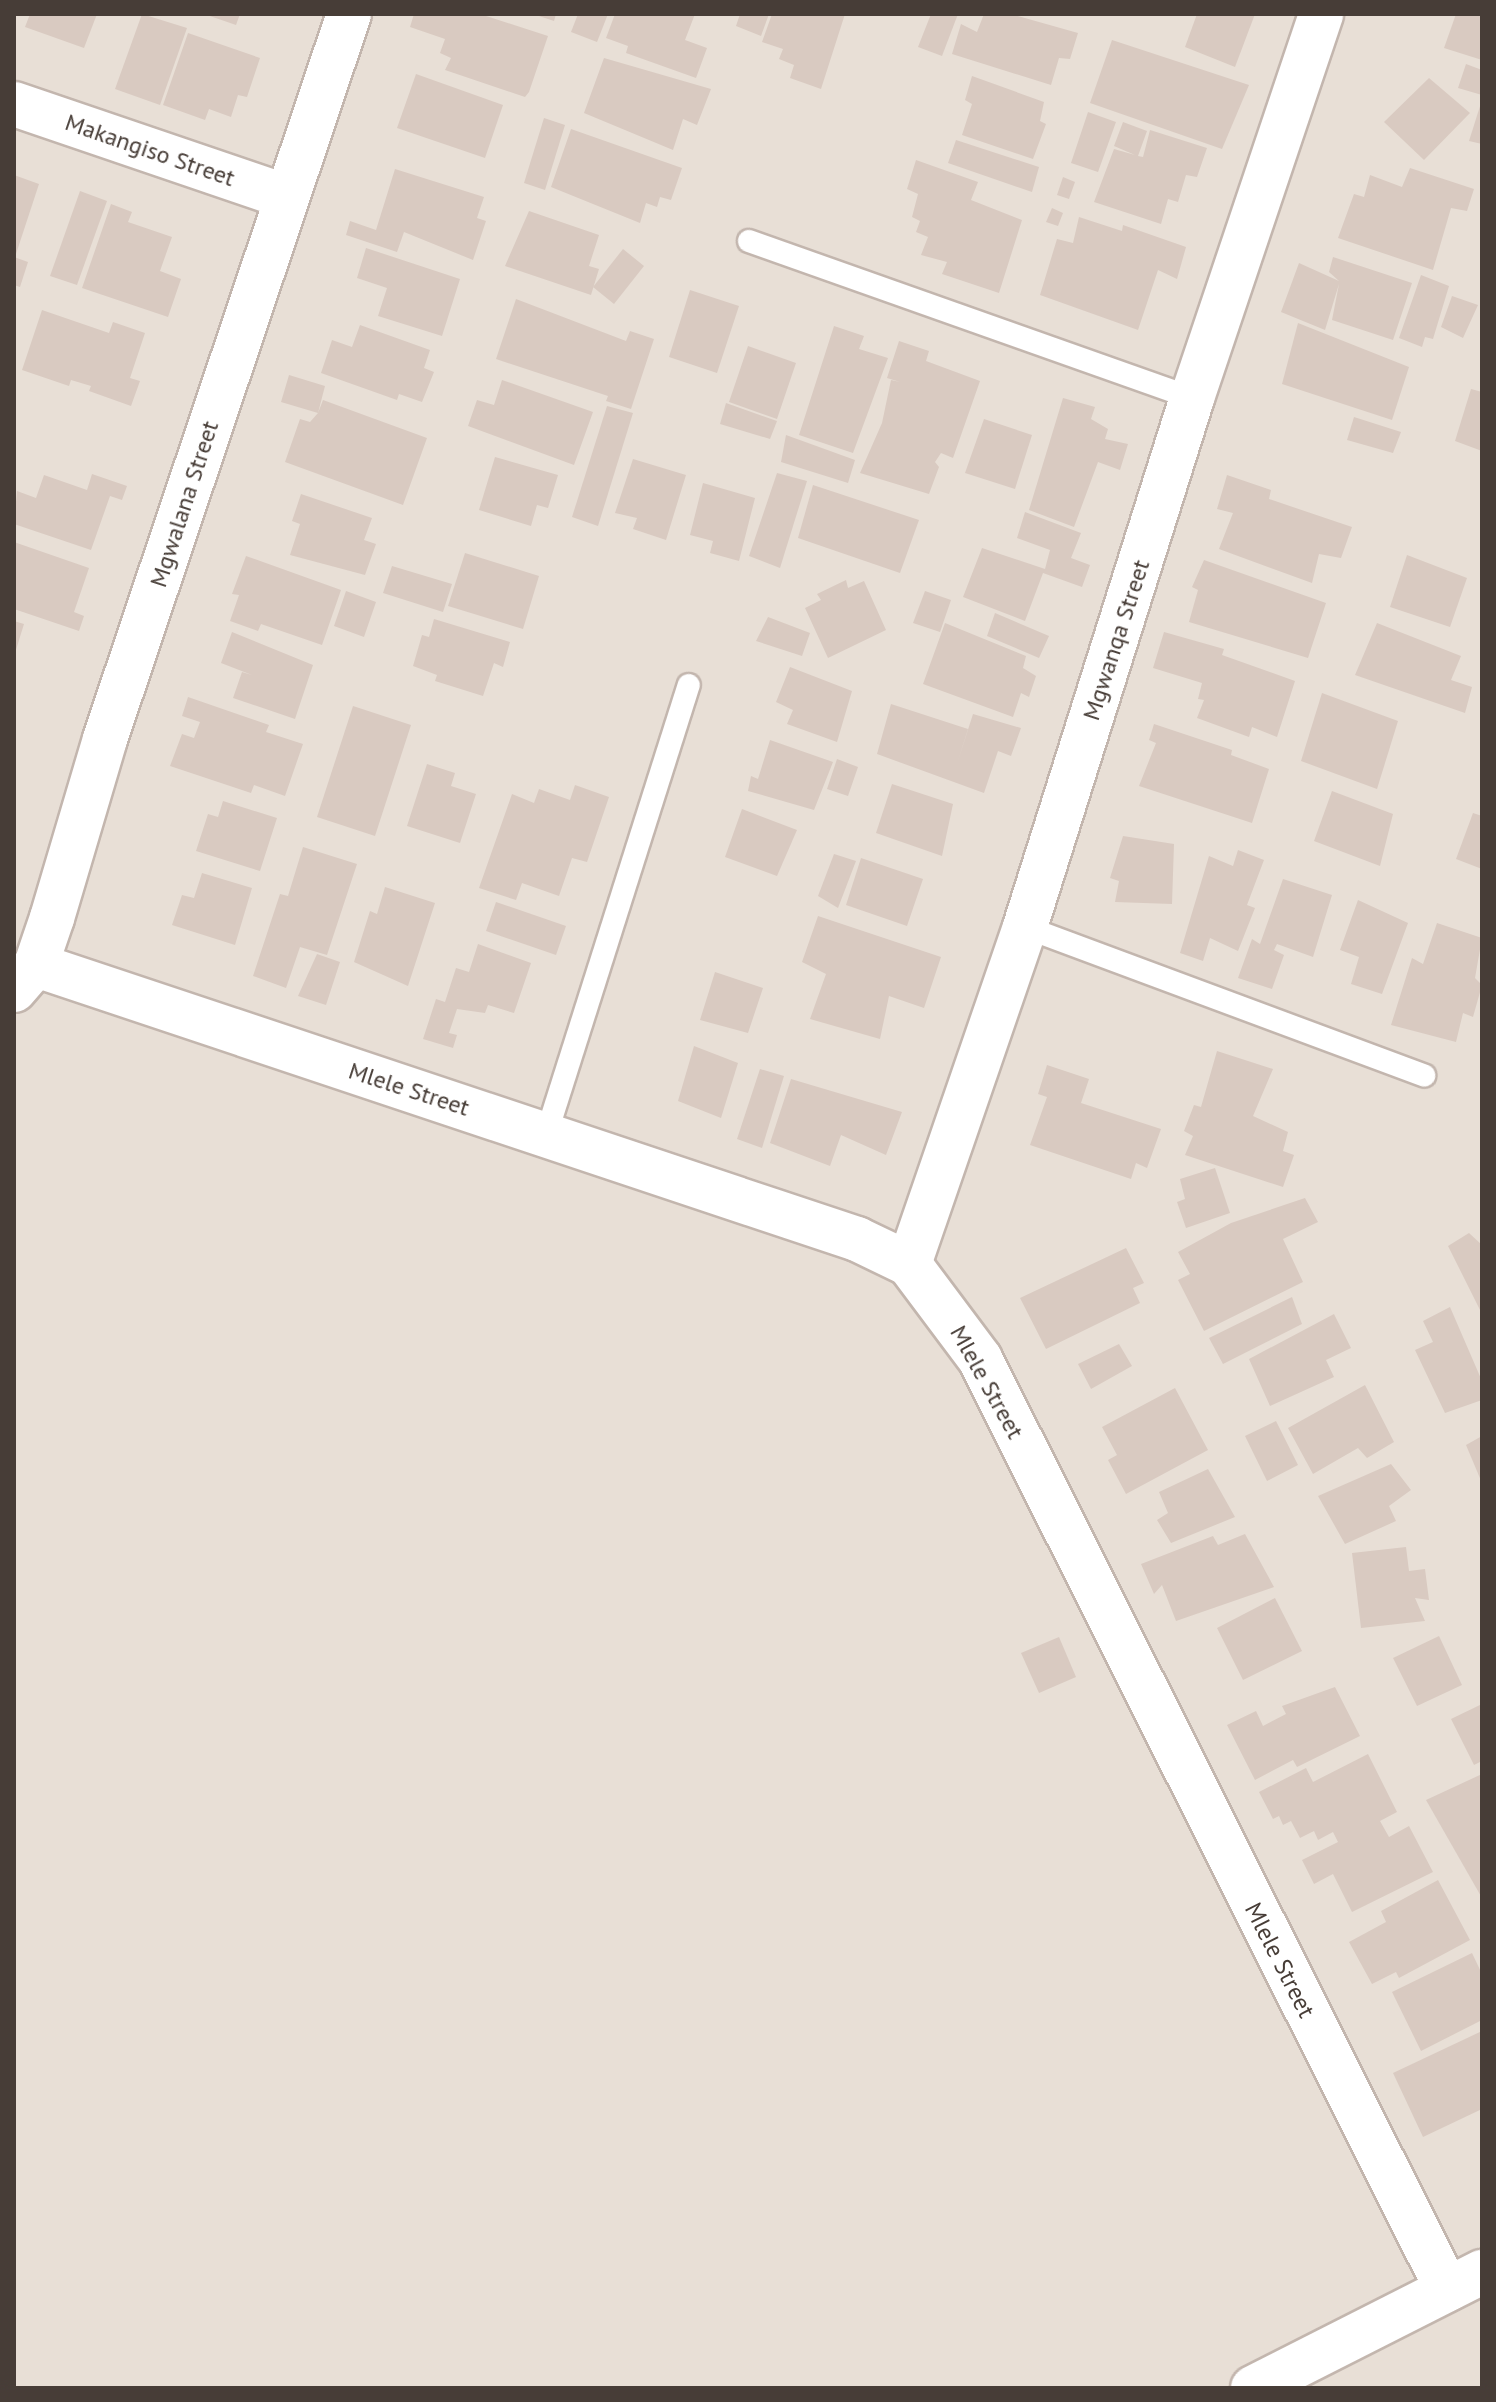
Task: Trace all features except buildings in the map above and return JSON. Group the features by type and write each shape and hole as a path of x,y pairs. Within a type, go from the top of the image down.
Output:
{"street":[{"name":"Mgwalana Street","path":"25,977 349,14"},
{"name":"Mgwanqa Street","path":"909,1264 1025,927 1192,398 1321,14"},
{"name":"Makangiso Street","path":"14,104 287,197"},
{"name":"Mlele Street","path":"25,977 546,1135 857,1239 909,1264 980,1359 1471,2284"},
{"path":"1253,2388 1471,2284"}],"lane":[{"path":"749,241 1192,398"},
{"path":"546,1135 689,685"},
{"path":"1025,927 1424,1075"}],"shaded area":[{"path":"14,14 1482,14 1482,2388 14,2388"}]}
